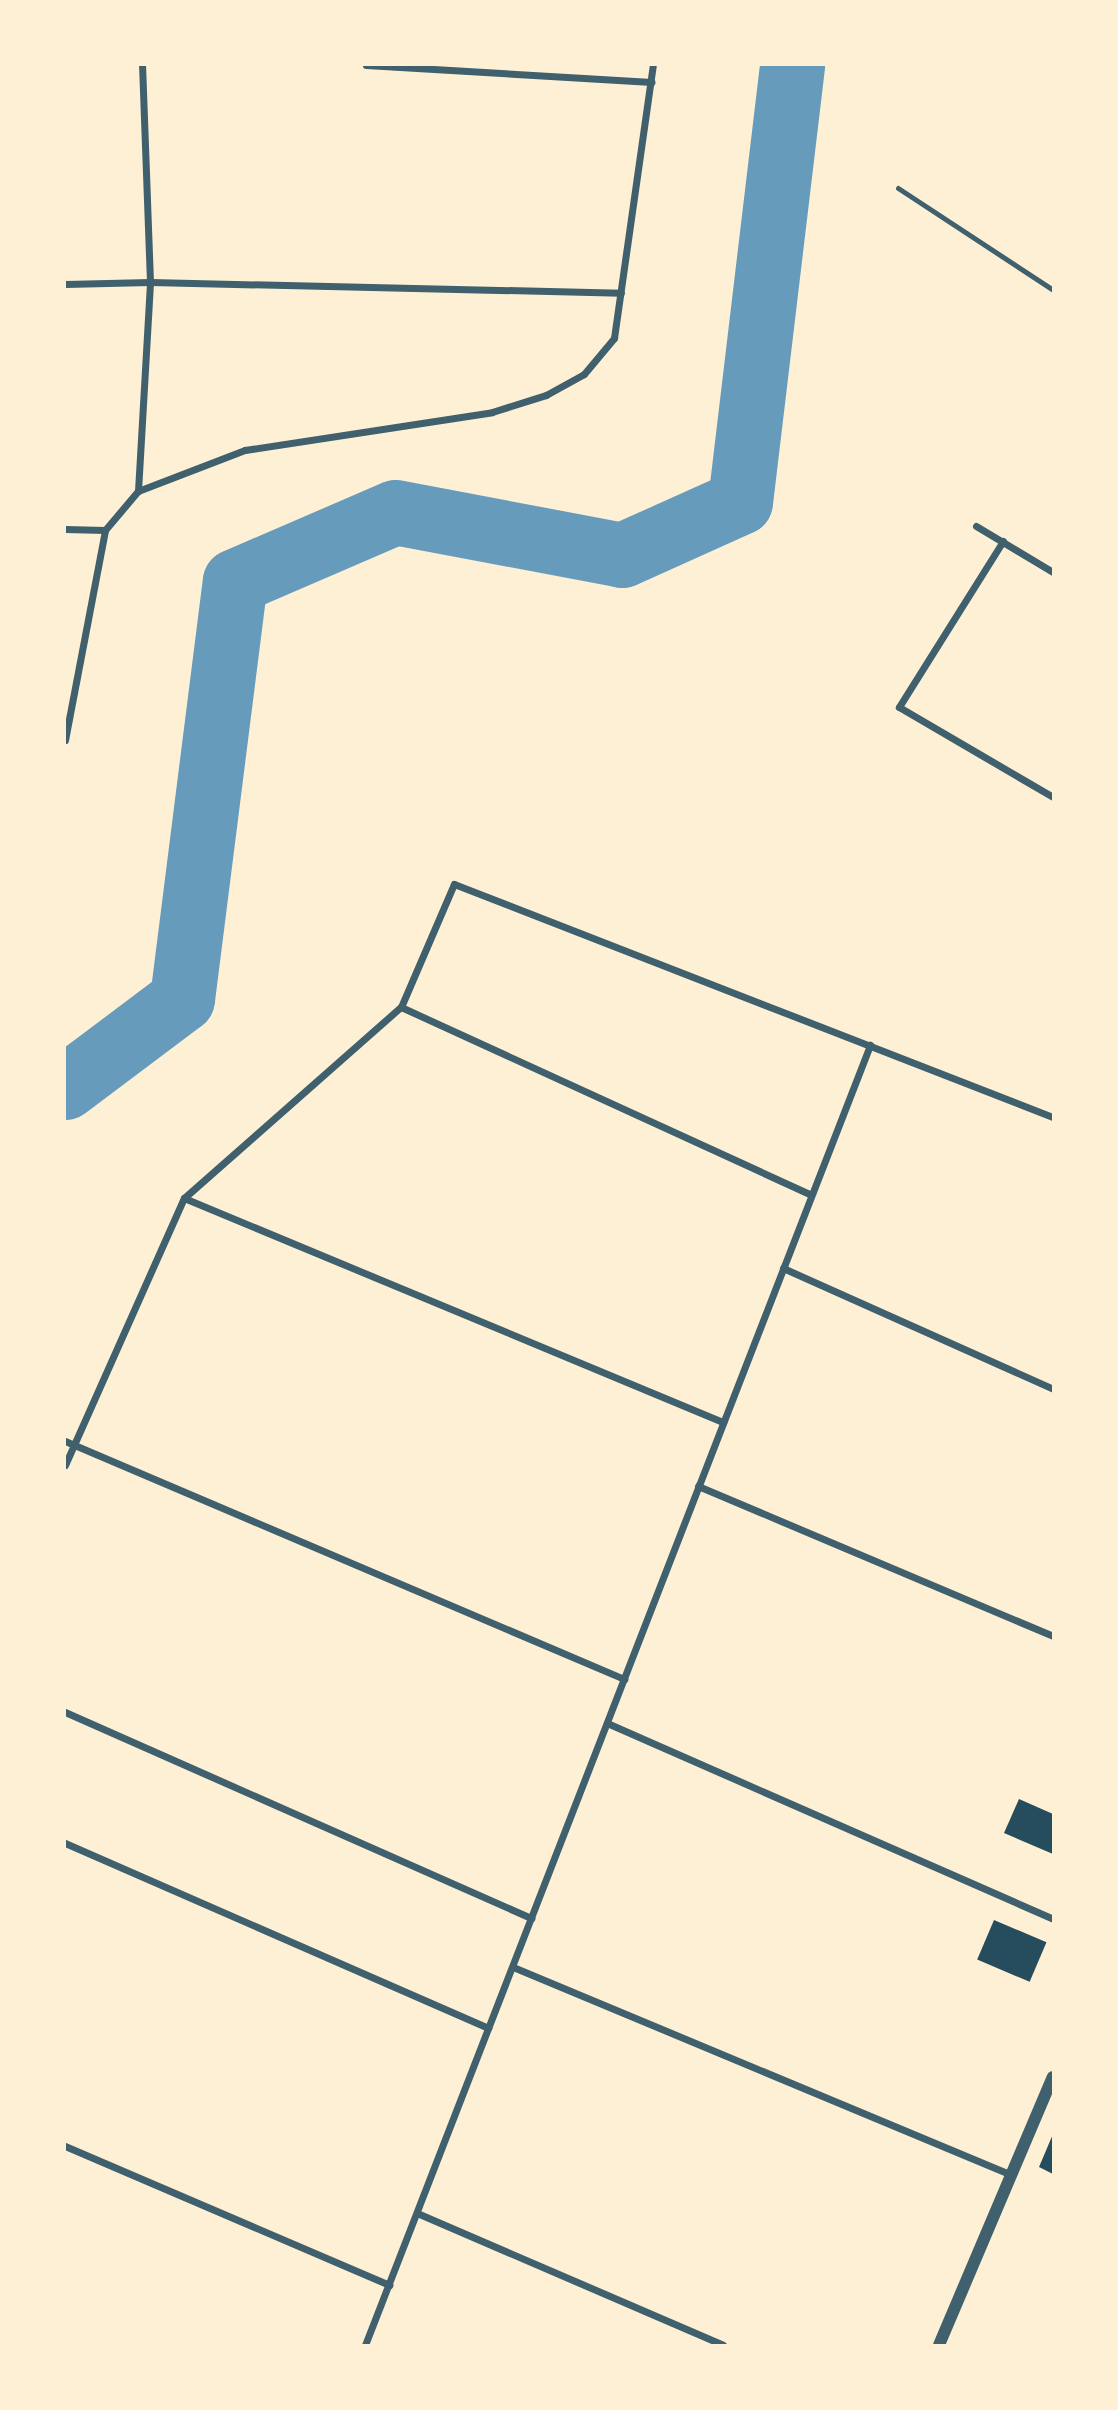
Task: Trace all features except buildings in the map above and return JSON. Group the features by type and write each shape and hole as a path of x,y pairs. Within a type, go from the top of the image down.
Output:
{"street":[{"path":"138,491 149,282 142,65"},
{"path":"366,65 651,82"},
{"path":"65,740 104,530 138,491 245,450 492,412 546,395 584,374 601,357 614,338 653,65"},
{"path":"65,284 149,282 621,293"},
{"path":"976,526 1053,572"},
{"path":"65,529 104,530"},
{"path":"1003,541 899,707 1053,797"},
{"path":"65,1465 184,1198 401,1007 454,884 1053,1117"},
{"path":"401,1007 811,1195"},
{"path":"365,2345 870,1045"},
{"path":"184,1198 723,1422"},
{"path":"783,1268 1053,1389"},
{"path":"65,1441 624,1679"},
{"path":"698,1486 1053,1636"},
{"path":"65,1712 531,1918"},
{"path":"607,1723 1053,1920"},
{"path":"65,1843 488,2028"},
{"path":"513,1967 1012,2175"},
{"path":"939,2345 1053,2077"},
{"path":"65,2146 389,2284"},
{"path":"417,2213 723,2345"}],"lane":[{"path":"898,188 1053,290"}],"waterway":[{"path":"65,1087 182,999 235,581 395,512 622,555 740,502 792,65"}]}
